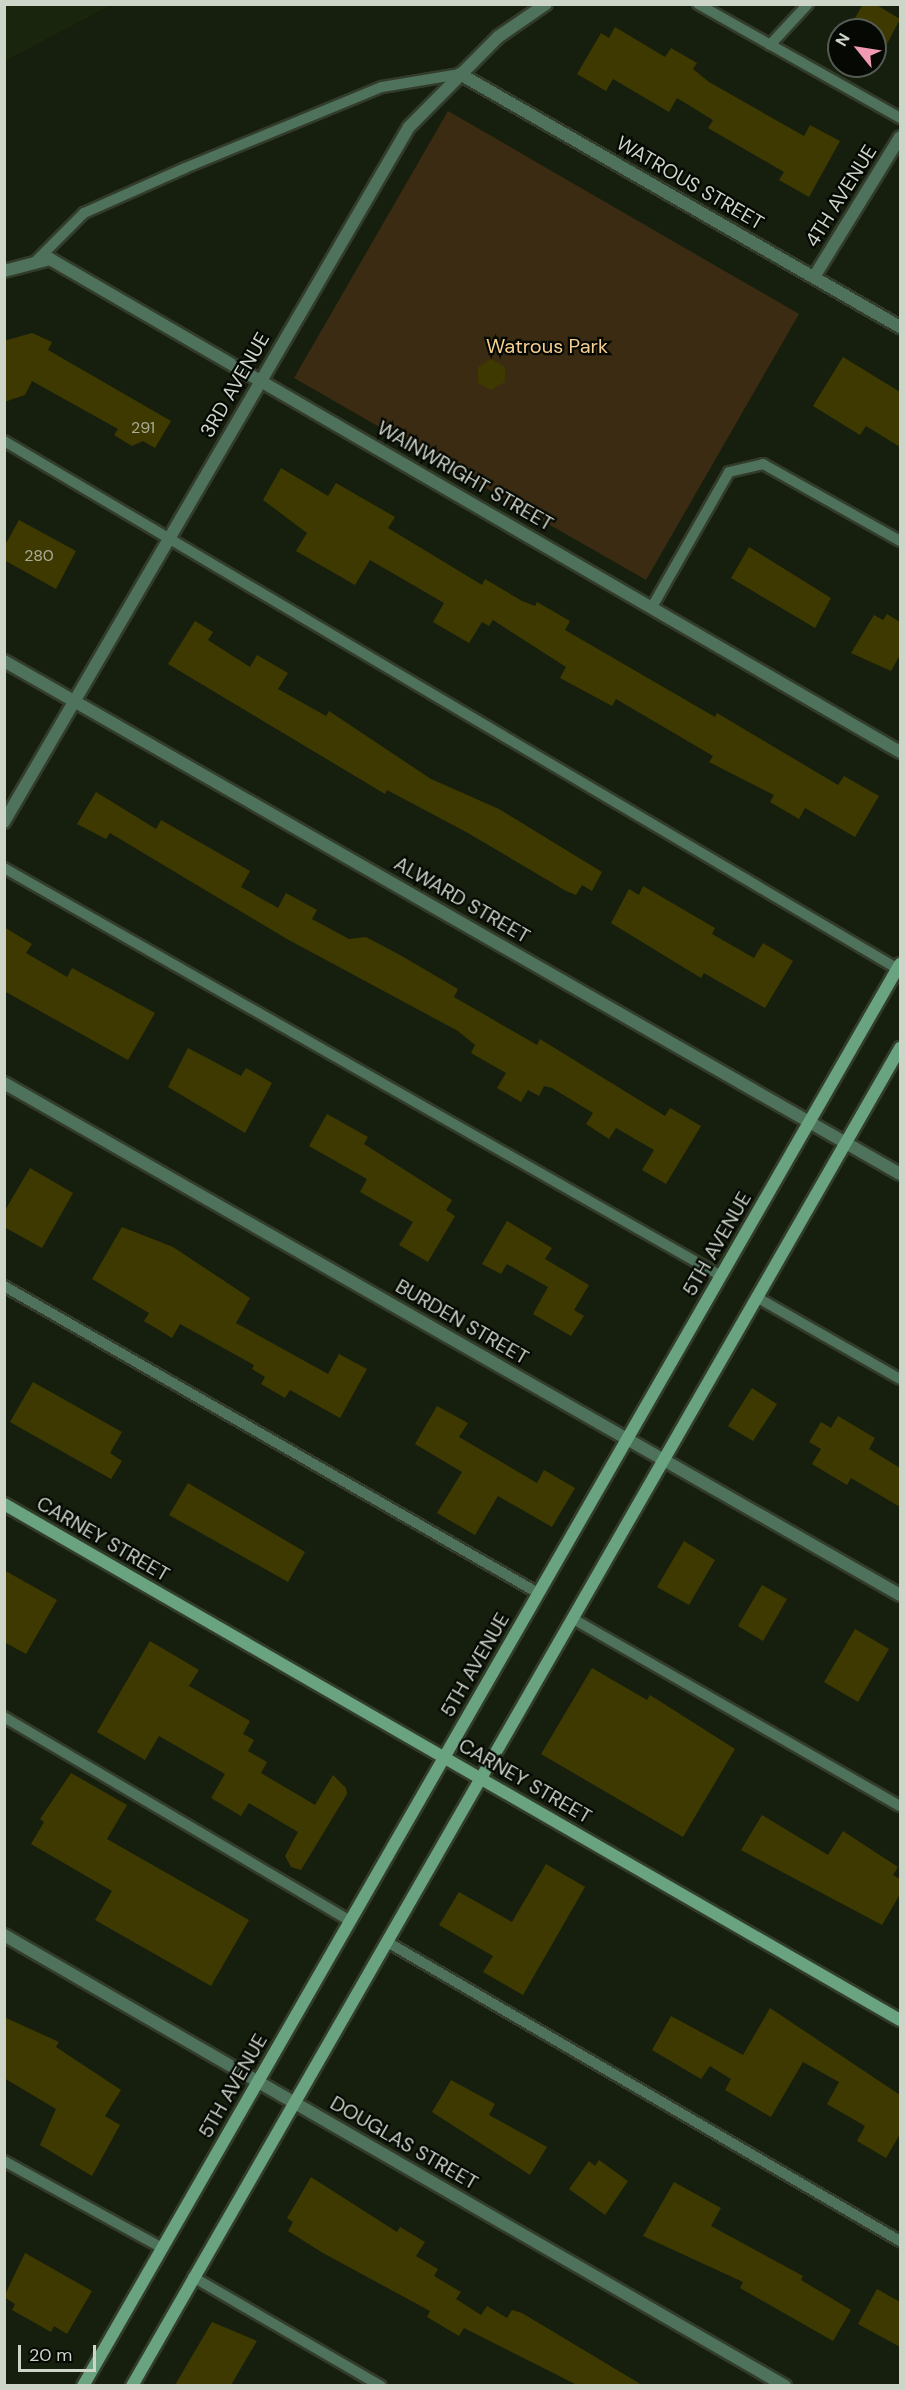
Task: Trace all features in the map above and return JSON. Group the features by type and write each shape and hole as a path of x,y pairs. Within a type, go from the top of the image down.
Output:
{"main road":[{"name":"5TH AVENUE","path":"83,2385 721,1276 808,1120 899,967"},
{"path":"132,2385 484,1779 900,1048"},
{"name":"CARNEY STREET","path":"4,1504 900,2020"}],"street":[{"name":"3RD AVENUE","path":"4,822 409,127 498,36 546,4"},
{"name":"WATROUS STREET","path":"460,74 900,327"},
{"name":"4TH AVENUE","path":"814,277 900,137"},
{"name":"WAINWRIGHT STREET","path":"4,271 50,259 900,752"},
{"name":"ALWARD STREET","path":"4,661 900,1174"},
{"name":"BURDEN STREET","path":"4,1083 900,1595"},
{"name":"DOUGLAS STREET","path":"4,1935 785,2385"}],"lane":[{"path":"698,4 900,118"},
{"path":"770,45 808,4"},
{"path":"34,263 84,213 185,168 382,87 460,74"},
{"path":"4,441 167,540 899,967"},
{"path":"652,607 729,472 763,464 900,541"},
{"path":"4,868 721,1276"},
{"path":"4,1286 538,1593"},
{"path":"758,1298 900,1379"},
{"path":"575,1620 900,1806"},
{"path":"4,1718 350,1921"},
{"path":"389,1943 900,2241"},
{"path":"4,2161 162,2248"},
{"path":"194,2277 381,2385"}],"shaded area":[{"path":"5,4 111,4 111,5 5,61"}],"green space":[{"name":"Watrous Park","path":"448,111 799,314 646,580 294,378"}],"building":[{"path":"863,4 875,4 900,19 887,44 887,18 855,18"},
{"path":"615,27 665,57 671,48 697,63 693,69 709,82 804,136 810,125 840,141 809,197 779,180 784,172 708,128 713,120 677,98 669,112 613,79 606,91 577,74 601,33 609,38"},
{"path":"32,333 52,342 48,350 171,421 155,448 143,441 132,446 114,435 118,429 32,381 25,395 4,402 4,341"},
{"path":"843,357 900,392 900,447 866,426 860,435 813,406"},
{"path":"491,359 505,367 505,382 491,390 478,383 478,367"},
{"path":"281,468 328,496 336,483 395,517 388,528 482,585 485,579 522,601 535,606 537,602 570,621 565,630 715,717 717,713 838,785 844,776 879,796 855,837 805,808 799,819 770,802 774,795 709,762 713,756 616,699 612,706 560,678 566,667 493,620 489,626 482,622 469,643 433,622 444,603 370,560 355,585 296,551 307,533 263,500"},
{"path":"19,520 76,551 56,589 4,560 4,547"},
{"path":"749,547 831,598 815,628 731,578"},
{"path":"887,614 900,622 900,655 891,671 851,653 874,615 883,620"},
{"path":"195,621 213,632 208,640 250,667 257,655 288,673 278,689 326,716 329,711 431,779 499,809 602,872 592,891 582,885 576,895 566,891 468,833 387,790 385,794 168,664"},
{"path":"96,792 156,829 161,820 250,871 241,887 278,908 286,893 317,910 312,919 349,939 366,937 400,955 458,989 454,997 537,1045 540,1039 665,1116 670,1108 701,1126 666,1184 642,1170 654,1150 616,1128 609,1139 586,1124 593,1113 552,1088 544,1086 539,1096 528,1090 521,1102 497,1088 506,1073 471,1053 475,1045 458,1031 287,939 110,833 106,839 77,824"},
{"path":"643,886 715,928 712,934 754,958 763,943 793,961 765,1008 704,973 701,978 611,923 629,889 639,895"},
{"path":"4,927 32,944 26,953 67,977 72,968 155,1013 128,1060 4,991"},
{"path":"188,1048 241,1076 246,1068 272,1083 245,1133 168,1087"},
{"path":"327,1114 368,1137 364,1144 452,1200 446,1210 455,1216 428,1262 399,1245 413,1222 360,1192 367,1179 309,1146"},
{"path":"30,1168 73,1193 42,1248 4,1227 4,1212"},
{"path":"507,1221 552,1248 545,1259 589,1285 574,1310 584,1316 571,1336 533,1314 548,1287 507,1264 501,1274 482,1264"},
{"path":"122,1227 173,1247 250,1298 236,1323 328,1374 339,1354 367,1369 340,1418 290,1390 285,1398 261,1384 265,1377 252,1369 254,1365 180,1324 172,1338 144,1321 149,1313 92,1279"},
{"path":"33,1382 122,1432 110,1453 122,1461 111,1479 10,1422"},
{"path":"752,1388 777,1404 753,1441 728,1426"},
{"path":"437,1406 468,1423 459,1437 537,1483 544,1470 575,1488 552,1527 498,1496 475,1535 437,1513 462,1472 415,1444"},
{"path":"838,1416 875,1438 869,1449 900,1468 900,1507 851,1478 847,1485 812,1464 821,1449 809,1442 821,1422 831,1428"},
{"path":"188,1483 305,1552 288,1582 169,1515"},
{"path":"684,1541 715,1560 689,1605 657,1587"},
{"path":"4,1570 57,1600 26,1654 4,1642"},
{"path":"762,1585 787,1599 763,1641 738,1626"},
{"path":"855,1629 889,1649 858,1702 824,1682"},
{"path":"150,1641 199,1670 189,1686 250,1721 243,1734 254,1740 248,1751 267,1762 261,1773 315,1805 333,1775 346,1788 347,1794 301,1870 291,1867 285,1856 298,1832 249,1803 241,1816 211,1798 225,1774 159,1736 145,1760 97,1732"},
{"path":"592,1668 647,1700 650,1695 735,1749 683,1837 541,1754"},
{"path":"71,1773 127,1805 107,1839 249,1920 211,1986 95,1920 112,1891 31,1844 44,1822 40,1819"},
{"path":"762,1815 828,1855 843,1831 898,1867 893,1875 900,1879 900,1894 882,1925 741,1850"},
{"path":"546,1864 585,1887 523,1995 483,1972 493,1956 439,1925 459,1892 512,1922"},
{"path":"770,2008 900,2095 900,2134 886,2158 857,2141 865,2126 827,2104 839,2082 803,2062 771,2117 725,2090 731,2079 710,2066 701,2079 652,2050 671,2016 743,2055"},
{"path":"4,2017 59,2042 56,2047 121,2090 105,2116 120,2125 92,2176 40,2145 56,2109 4,2078"},
{"path":"451,2080 495,2104 489,2115 547,2147 530,2175 432,2112"},
{"path":"599,2160 628,2181 605,2215 569,2189 589,2161 595,2166"},
{"path":"311,2177 397,2232 400,2227 425,2242 416,2256 438,2269 434,2276 461,2292 456,2299 481,2315 487,2306 507,2318 512,2310 522,2313 642,2385 577,2385 464,2328 459,2336 427,2317 430,2311 323,2253 288,2231 293,2222 287,2218"},
{"path":"674,2182 721,2208 711,2226 803,2276 801,2280 851,2310 833,2341 740,2288 743,2282 643,2236"},
{"path":"25,2253 92,2291 67,2334 54,2326 51,2332 12,2310 15,2304 4,2297"},
{"path":"877,2289 900,2302 900,2347 858,2324"},
{"path":"212,2322 257,2341 231,2385 175,2385"}]}
